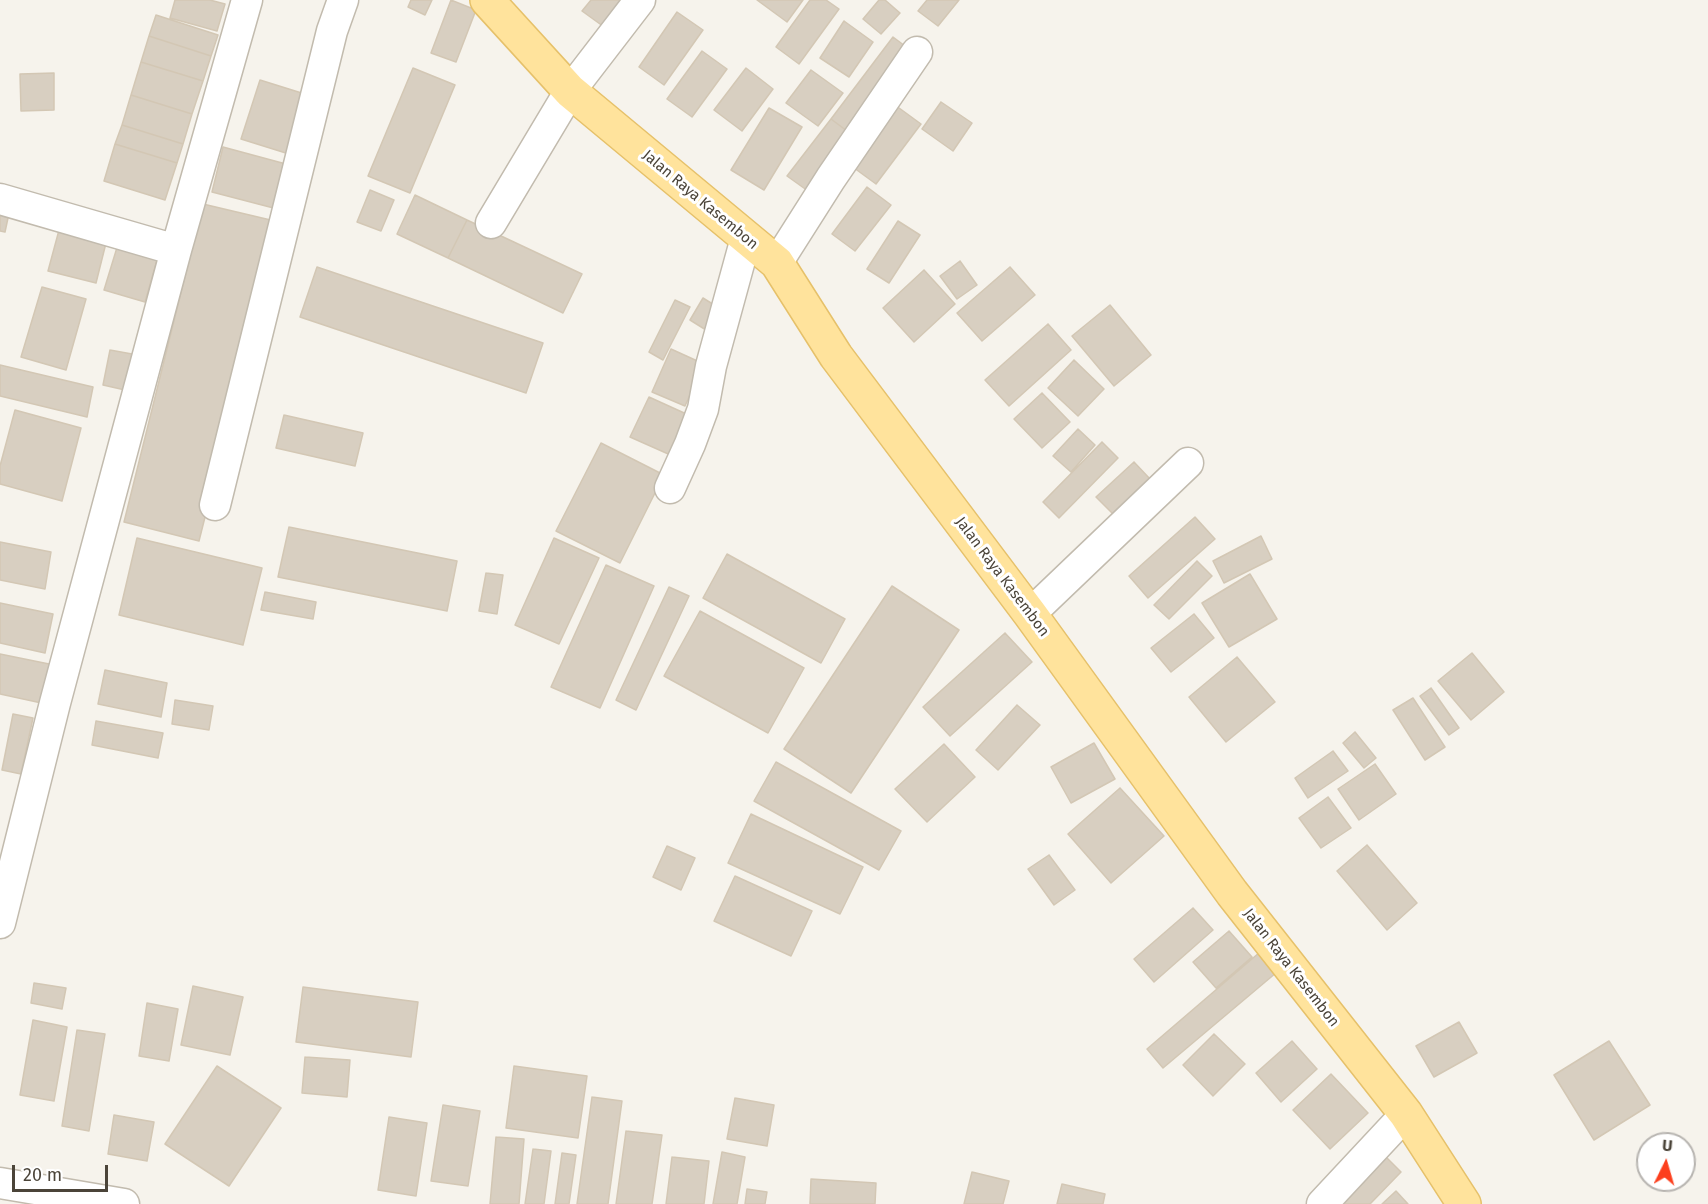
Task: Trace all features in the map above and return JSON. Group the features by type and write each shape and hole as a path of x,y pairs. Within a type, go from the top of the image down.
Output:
{"main road":[{"name":"Jalan Raya Kasembon","path":"487,0 570,91 777,263 836,356 1030,614 1232,892 1406,1114 1464,1204"}],"street":[{"path":"0,923 55,703 176,250 247,0"},
{"path":"215,506 332,31 343,0"},
{"path":"491,224 570,91 640,0"},
{"path":"777,263 831,178 917,52"},
{"path":"0,199 176,250"},
{"path":"670,488 703,409 711,366 746,238"},
{"path":"1030,614 1188,463"},
{"path":"1322,1204 1406,1114"},
{"path":"0,1183 124,1204"}],"building":[{"path":"175,0 210,0 225,4 217,31 170,18"},
{"path":"411,0 432,0 425,15 408,7"},
{"path":"451,0 476,10 456,62 431,53"},
{"path":"591,0 635,0 611,32 582,11"},
{"path":"757,0 803,0 787,22"},
{"path":"810,0 826,0 839,9 799,64 776,47"},
{"path":"879,0 885,0 900,13 881,34 863,19"},
{"path":"927,0 959,0 938,26 918,11"},
{"path":"677,12 703,30 664,85 639,67"},
{"path":"156,15 218,35 211,56 149,36"},
{"path":"844,21 873,42 849,77 820,58"},
{"path":"149,36 211,56 203,81 141,62"},
{"path":"893,37 913,52 851,134 831,119"},
{"path":"702,51 727,69 692,117 667,99"},
{"path":"141,62 203,81 192,114 131,95"},
{"path":"413,68 455,85 410,193 368,176"},
{"path":"746,68 773,89 742,131 714,110"},
{"path":"811,70 843,93 818,126 786,103"},
{"path":"54,73 54,110 21,111 20,74"},
{"path":"260,80 308,95 289,154 241,139"},
{"path":"131,95 192,114 183,144 122,125"},
{"path":"941,102 972,123 953,151 922,129"},
{"path":"895,105 921,124 876,184 850,165"},
{"path":"769,108 802,127 764,190 731,170"},
{"path":"831,119 851,134 808,191 787,176"},
{"path":"122,125 183,144 177,163 115,144"},
{"path":"115,144 177,163 165,200 104,181"},
{"path":"223,147 297,167 285,211 212,192"},
{"path":"867,187 891,205 855,251 832,234"},
{"path":"370,190 394,200 381,231 357,222"},
{"path":"415,195 467,220 448,258 397,234"},
{"path":"0,202 11,204 5,232 0,231"},
{"path":"203,204 279,222 199,541 124,522"},
{"path":"62,219 109,231 96,283 48,271"},
{"path":"467,220 582,274 563,313 448,258"},
{"path":"898,221 920,235 889,283 867,269"},
{"path":"119,241 159,253 145,302 104,290"},
{"path":"960,261 977,285 957,299 940,276"},
{"path":"317,267 543,343 526,393 300,317"},
{"path":"1010,267 1035,295 982,341 957,313"},
{"path":"924,270 955,304 914,342 883,308"},
{"path":"42,287 86,299 66,370 21,357"},
{"path":"703,298 719,308 706,330 690,320"},
{"path":"675,300 690,307 663,360 649,352"},
{"path":"1110,305 1151,355 1114,386 1072,336"},
{"path":"1048,324 1071,350 1009,406 985,380"},
{"path":"671,349 704,364 685,406 652,392"},
{"path":"110,350 132,354 125,390 103,385"},
{"path":"1074,360 1104,389 1078,416 1048,388"},
{"path":"0,365 93,387 87,417 0,396"},
{"path":"1042,393 1070,422 1042,448 1014,419"},
{"path":"649,397 693,417 675,457 630,437"},
{"path":"15,410 81,428 62,501 0,484 0,466"},
{"path":"284,415 363,433 355,466 276,448"},
{"path":"1078,429 1095,445 1071,472 1053,456"},
{"path":"1102,442 1118,458 1059,518 1043,502"},
{"path":"601,443 664,475 620,563 556,531"},
{"path":"1134,462 1151,480 1113,514 1096,497"},
{"path":"1195,517 1215,539 1148,598 1129,576"},
{"path":"289,527 457,561 447,611 278,577"},
{"path":"1261,536 1272,559 1224,583 1213,561"},
{"path":"137,538 262,568 243,645 119,615"},
{"path":"554,538 599,558 559,644 515,625"},
{"path":"0,542 51,552 45,589 0,580"},
{"path":"727,554 845,619 821,663 703,598"},
{"path":"1197,561 1212,576 1169,619 1154,605"},
{"path":"606,565 654,586 600,708 551,687"},
{"path":"486,573 503,575 497,614 479,611"},
{"path":"1250,574 1277,619 1229,647 1202,603"},
{"path":"892,586 959,630 851,793 784,749"},
{"path":"669,587 689,596 636,710 616,700"},
{"path":"265,592 316,602 313,619 261,610"},
{"path":"0,603 53,614 45,653 0,643"},
{"path":"700,611 804,668 768,733 664,676"},
{"path":"1194,614 1214,638 1171,672 1151,648"},
{"path":"1005,633 1032,662 950,736 923,707"},
{"path":"1472,653 1504,692 1471,720 1438,681"},
{"path":"0,654 54,665 46,704 0,694"},
{"path":"1237,657 1275,702 1226,742 1189,697"},
{"path":"105,670 167,683 161,717 98,704"},
{"path":"1431,688 1459,728 1449,735 1420,696"},
{"path":"1413,698 1445,747 1425,760 1393,710"},
{"path":"175,700 213,706 209,730 172,724"},
{"path":"1017,705 1040,725 998,770 976,750"},
{"path":"13,714 33,718 21,774 2,770"},
{"path":"96,721 163,733 158,758 92,745"},
{"path":"1355,732 1376,758 1364,768 1343,743"},
{"path":"1094,743 1115,779 1071,803 1051,767"},
{"path":"944,744 975,777 927,822 895,789"},
{"path":"1333,751 1348,771 1308,798 1295,778"},
{"path":"776,762 901,831 879,870 754,801"},
{"path":"1375,764 1396,794 1359,820 1338,789"},
{"path":"1120,788 1164,836 1111,883 1068,834"},
{"path":"1328,797 1351,828 1321,848 1299,818"},
{"path":"751,814 863,867 840,914 728,863"},
{"path":"1367,845 1417,903 1387,930 1337,871"},
{"path":"667,846 695,858 681,890 653,877"},
{"path":"1049,855 1075,890 1054,905 1028,869"},
{"path":"735,876 812,911 791,956 714,921"},
{"path":"1193,908 1213,930 1154,982 1134,959"},
{"path":"1229,931 1252,957 1216,988 1193,962"},
{"path":"1267,946 1283,967 1163,1068 1147,1049"},
{"path":"34,983 66,988 62,1009 31,1003"},
{"path":"193,986 243,997 230,1055 181,1045"},
{"path":"303,987 418,1002 411,1057 296,1042"},
{"path":"147,1003 178,1009 169,1061 139,1056"},
{"path":"33,1020 67,1027 54,1101 20,1095"},
{"path":"1459,1022 1477,1053 1434,1077 1416,1046"},
{"path":"77,1030 105,1034 89,1131 62,1126"},
{"path":"1214,1034 1245,1064 1213,1096 1183,1065"},
{"path":"1292,1041 1317,1069 1281,1102 1256,1073"},
{"path":"1609,1041 1650,1105 1594,1140 1554,1075"},
{"path":"305,1057 350,1060 347,1097 302,1093"},
{"path":"217,1066 281,1108 229,1186 165,1144"},
{"path":"514,1066 587,1076 578,1138 506,1128"},
{"path":"1331,1074 1368,1113 1330,1149 1293,1110"},
{"path":"592,1097 622,1101 608,1204 577,1204"},
{"path":"735,1098 774,1105 767,1146 727,1139"},
{"path":"443,1105 480,1111 468,1186 431,1181"},
{"path":"114,1115 154,1122 147,1161 108,1154"},
{"path":"389,1117 427,1123 416,1196 378,1190"},
{"path":"626,1131 662,1135 652,1204 616,1204"},
{"path":"496,1137 524,1139 519,1204 490,1204"},
{"path":"533,1149 551,1151 544,1204 525,1204"},
{"path":"722,1152 745,1157 737,1204 713,1204"},
{"path":"1381,1152 1401,1172 1370,1204 1331,1204"},
{"path":"562,1153 576,1155 569,1204 555,1204"},
{"path":"672,1157 709,1161 704,1204 666,1204"},
{"path":"972,1172 1009,1181 1003,1204 964,1204"},
{"path":"811,1179 876,1183 875,1204 810,1204"},
{"path":"1062,1184 1105,1194 1103,1204 1057,1204"},
{"path":"747,1189 767,1192 765,1204 745,1204"},
{"path":"1396,1191 1408,1204 1382,1204"}]}
